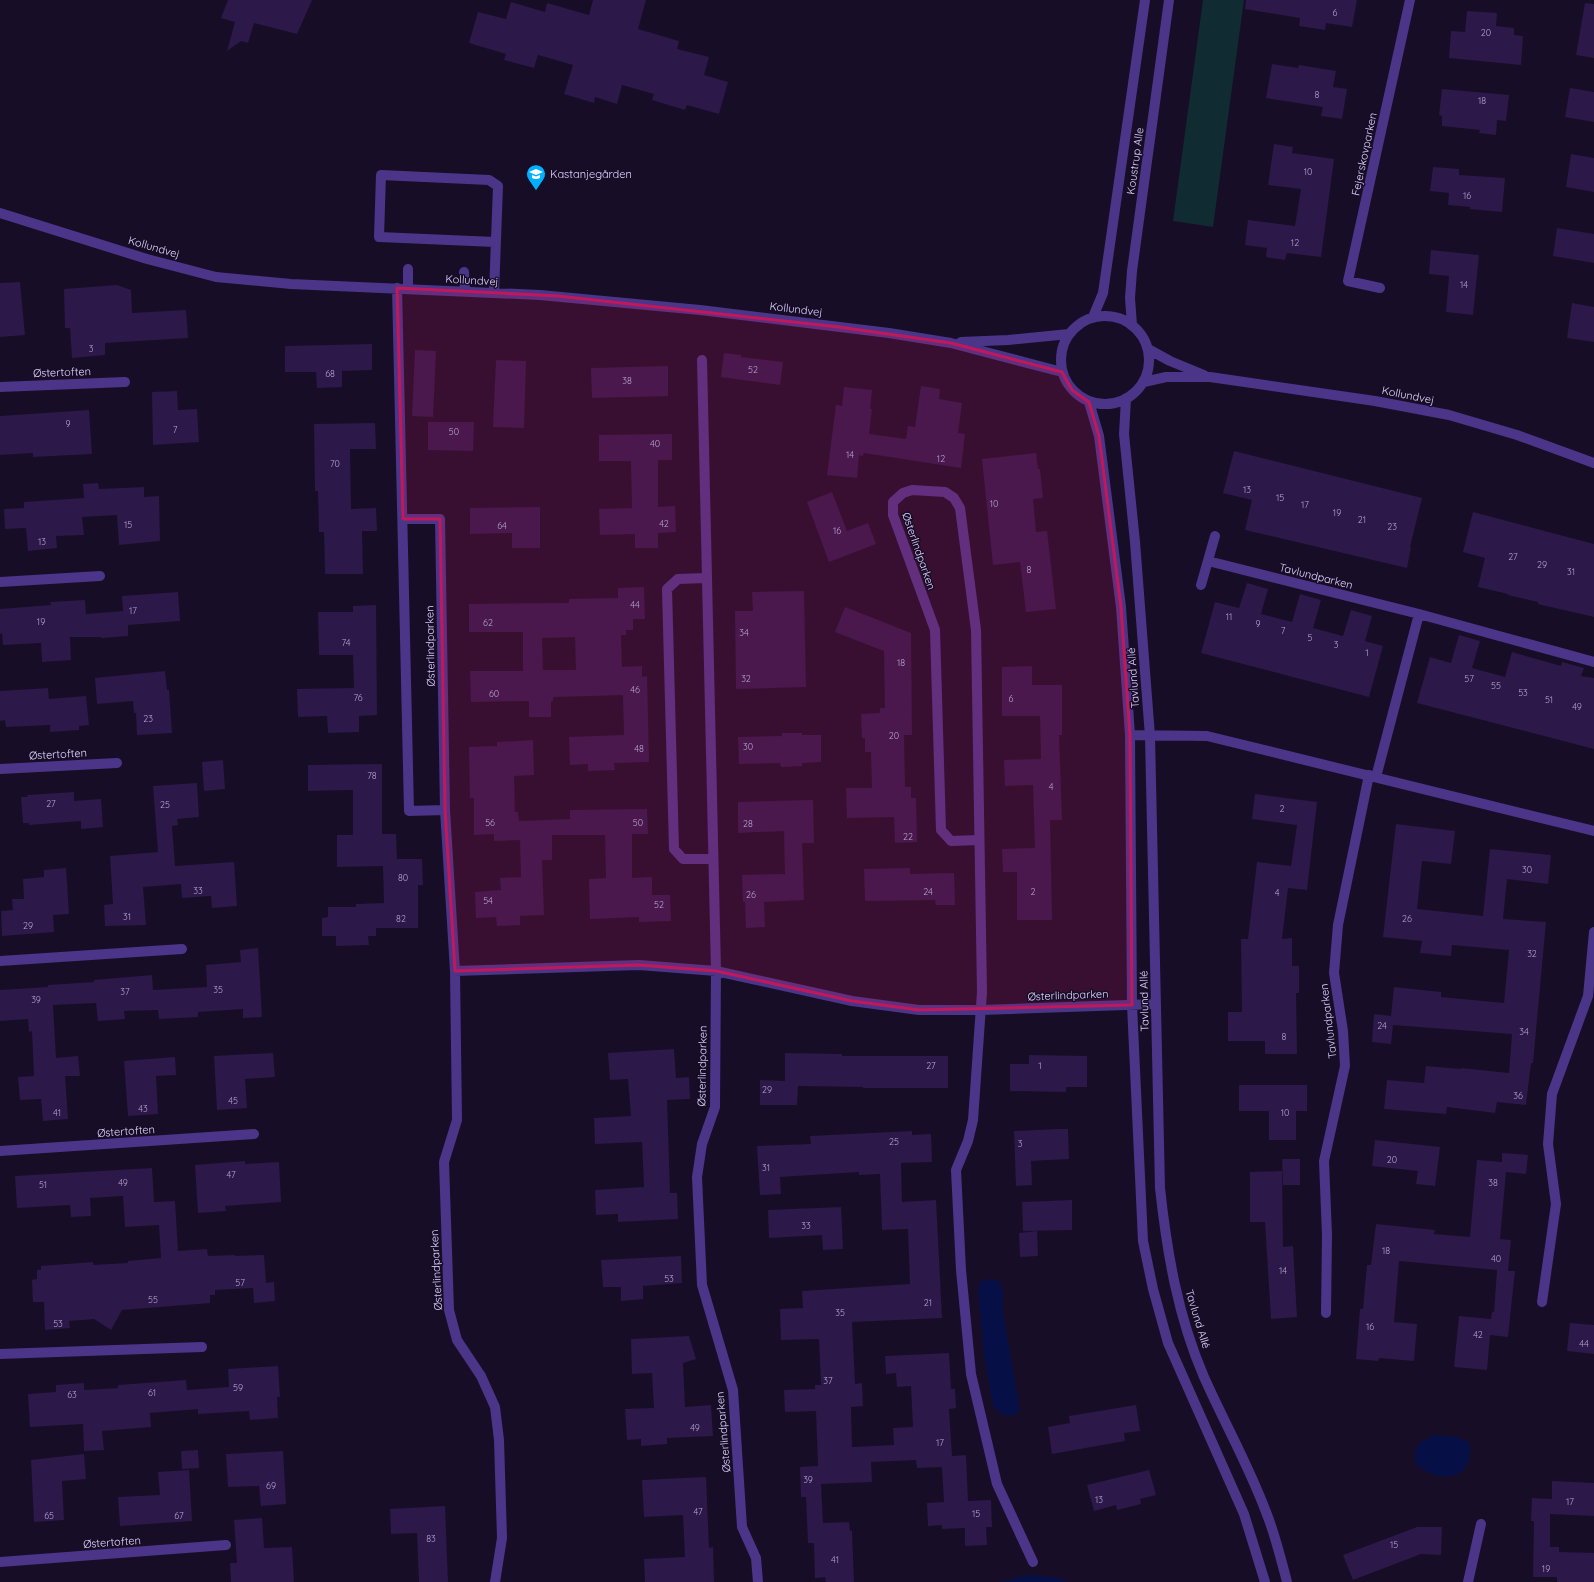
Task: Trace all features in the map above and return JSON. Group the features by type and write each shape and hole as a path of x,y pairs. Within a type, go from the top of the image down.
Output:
{"street":[{"name":"Koustrup Alle","path":"1093,317 1103,293 1145,0"},
{"name":"Koustrup Alle","path":"1132,325 1130,298 1132,271 1168,0"},
{"name":"Fejerskovparken","path":"1380,288 1348,281 1410,0"},
{"path":"494,293 498,186 489,180 381,175 379,237 495,242"},
{"name":"Kollundvej","path":"0,213 147,259 216,277 291,284 546,295 700,310 889,333 951,343 1062,372"},
{"path":"408,269 402,288 403,519 409,811 445,810"},
{"path":"464,272 465,291"},
{"path":"1106,315 1120,318 1132,325 1142,336 1148,349 1149,365 1144,382 1136,392 1126,399 1114,404 1101,404 1089,402 1072,390 1062,372 1060,358 1062,346 1069,334 1079,323 1093,317 1106,315"},
{"name":"Kollundvej","path":"951,343 1008,340 1069,334"},
{"name":"Kollundvej","path":"1148,349 1170,361 1210,377"},
{"name":"Østerlindparken","path":"702,360 716,971 715,1107 702,1144 697,1177 702,1285 733,1390 742,1527 756,1558 758,1582"},
{"name":"Kollundvej","path":"1144,382 1166,377 1210,377 1375,400 1449,415 1517,435 1594,463"},
{"name":"Østertoften","path":"0,387 125,382"},
{"name":"Tavlund Allé","path":"1126,399 1124,434 1135,542 1150,736 1160,1188 1166,1238 1173,1277 1186,1328 1204,1376 1243,1458 1266,1513 1287,1582"},
{"name":"Tavlund Allé","path":"1089,402 1099,436 1120,599 1130,735 1132,1005 1143,1242 1153,1289 1168,1343 1244,1514 1265,1582"},
{"name":"Østerlindparken","path":"979,840 951,841 941,830 935,630 892,515 893,502 902,493 912,490 945,492 954,498 960,508 976,630 982,992 972,1120 968,1141 956,1170 962,1285 971,1374 997,1484 1034,1562"},
{"name":"Østerlindparken","path":"403,519 440,519 445,810 455,971 457,1120 444,1162 449,1310 457,1340 481,1376 495,1407 499,1440 502,1538 495,1582"},
{"path":"1201,585 1215,536"},
{"name":"Tavlundparken","path":"1208,561 1419,614 1594,662"},
{"path":"0,582 100,576"},
{"path":"706,578 678,579 667,589 667,597 674,849 683,858 713,858"},
{"name":"Tavlundparken","path":"1326,1313 1327,1235 1324,1161 1345,1066 1343,1030 1334,973 1338,925 1372,776 1419,614"},
{"path":"1130,735 1207,736 1594,831"},
{"name":"Østertoften","path":"0,769 117,762"},
{"path":"1542,1302 1556,1204 1548,1144 1552,1094 1588,996 1594,932"},
{"path":"0,961 182,949"},
{"name":"Østerlindparken","path":"455,971 639,965 716,971 852,1001 919,1010 981,1010 1156,1004"},
{"name":"Østertoften","path":"0,1151 254,1134"},
{"path":"0,1354 202,1348"},
{"path":"1468,1582 1481,1524"},
{"name":"Østertoften","path":"0,1562 226,1545"}],"highlighted area":[{"path":"397,288 558,296 839,327 951,343 1062,372 1072,390 1089,402 1099,436 1121,607 1130,735 1132,1005 919,1010 852,1001 716,971 639,965 455,971 445,810 440,519 403,519"}],"green space":[{"path":"1203,0 1244,0 1213,227 1173,221"}],"shaded area":[{"path":"989,1279 999,1281 1003,1292 1003,1313 1020,1410 1013,1416 1003,1415 993,1406 984,1355 978,1290 981,1281"},
{"path":"1434,1435 1458,1437 1469,1443 1469,1460 1462,1471 1456,1475 1441,1476 1430,1473 1418,1467 1414,1456 1418,1444"},
{"path":"1028,1575 1055,1577 1069,1582 999,1582"}],"building":[{"path":"228,0 312,0 297,34 254,23 248,43 241,41 227,51 235,22 221,18"},
{"path":"593,0 646,0 638,29 679,41 677,49 709,57 704,75 728,82 719,114 687,105 685,110 652,100 654,94 622,85 617,104 595,97 594,103 564,94 573,65 538,55 534,68 504,60 506,54 469,43 478,12 506,19 511,2 545,12 547,3 589,15"},
{"path":"1246,0 1357,0 1352,27 1326,23 1325,30 1299,26 1300,18 1245,9"},
{"path":"1585,3 1594,4 1594,58 1576,55"},
{"path":"1467,11 1497,13 1496,26 1514,28 1514,35 1523,36 1521,65 1449,58 1451,31 1465,32"},
{"path":"1272,64 1298,68 1299,65 1336,71 1333,87 1347,89 1342,119 1321,116 1323,107 1266,98"},
{"path":"1570,88 1594,92 1594,122 1565,117"},
{"path":"1442,89 1509,95 1506,121 1497,120 1496,135 1479,133 1480,130 1442,126 1442,116 1439,115"},
{"path":"1274,144 1293,147 1292,153 1334,159 1321,257 1287,253 1285,260 1266,257 1267,248 1245,245 1248,220 1295,226 1301,189 1268,185"},
{"path":"1571,154 1594,158 1594,192 1566,187"},
{"path":"1433,167 1459,169 1459,175 1505,178 1502,212 1448,205 1449,193 1430,191"},
{"path":"1557,228 1594,234 1594,263 1553,256"},
{"path":"1431,250 1479,255 1473,315 1446,312 1449,276 1429,274"},
{"path":"20,282 25,335 0,337 0,283"},
{"path":"117,285 131,290 132,313 186,310 188,338 105,343 105,355 72,358 70,328 65,328 64,289"},
{"path":"1572,303 1594,307 1594,342 1567,338"},
{"path":"372,344 372,370 342,371 342,387 317,388 316,372 285,372 285,346"},
{"path":"415,350 436,351 433,417 412,416"},
{"path":"724,353 741,355 741,357 783,362 780,385 721,377"},
{"path":"496,360 526,361 524,428 493,427"},
{"path":"668,366 668,396 592,398 591,368"},
{"path":"921,386 940,389 939,399 962,403 958,433 965,434 961,468 864,453 863,456 859,455 857,478 827,475 836,405 842,406 844,387 872,390 870,409 872,409 869,434 906,439 908,426 915,427"},
{"path":"177,391 178,410 197,409 199,442 153,445 152,392"},
{"path":"89,410 92,454 33,457 33,453 0,455 0,416"},
{"path":"428,422 474,422 473,451 428,450"},
{"path":"375,423 376,449 350,449 351,509 376,508 377,531 362,531 363,574 325,574 324,532 319,532 318,491 315,491 314,424"},
{"path":"672,434 672,460 658,460 658,507 675,506 676,532 658,533 658,548 635,548 635,534 600,535 599,509 632,508 631,461 599,461 599,435"},
{"path":"1234,451 1422,498 1410,547 1407,568 1245,530 1252,500 1223,493"},
{"path":"1036,453 1038,469 1040,469 1043,498 1033,499 1036,532 1047,531 1056,609 1026,612 1020,562 993,565 982,459"},
{"path":"98,483 99,489 144,487 144,497 159,496 160,541 119,545 117,515 82,517 84,535 56,536 57,548 28,551 26,528 5,529 4,509 24,508 24,502 84,498 83,484"},
{"path":"832,492 847,531 868,523 876,544 829,562 807,502"},
{"path":"540,507 540,548 512,548 512,533 470,534 470,508"},
{"path":"1473,512 1594,544 1594,617 1538,604 1538,602 1478,587 1485,558 1463,552"},
{"path":"1247,583 1268,589 1261,614 1292,622 1300,594 1321,600 1313,628 1343,636 1351,610 1372,616 1365,641 1383,646 1369,697 1201,653 1215,602 1239,608"},
{"path":"644,587 645,619 633,619 633,630 626,630 626,635 621,635 622,667 642,666 642,677 647,676 649,762 614,763 615,770 588,771 588,764 570,765 569,737 624,735 623,695 553,697 553,701 551,701 551,717 529,717 529,701 471,702 470,671 523,671 523,632 469,632 469,604 569,603 569,599 618,598 618,588","holes":["575,637 576,670 543,670 542,638"]},
{"path":"804,591 806,687 736,689 735,611 753,611 752,592"},
{"path":"178,592 180,621 128,625 128,636 102,638 70,637 71,660 42,662 41,643 3,645 2,633 0,634 0,609 51,605 50,602 85,600 86,614 123,611 122,596"},
{"path":"376,605 377,715 359,716 359,732 328,733 327,716 298,717 297,689 354,688 353,655 319,655 318,612 353,612 353,606"},
{"path":"845,607 911,633 912,735 904,735 905,787 911,787 911,798 916,798 917,842 895,843 894,817 847,818 846,788 872,788 871,752 865,752 865,738 862,738 861,714 880,713 880,708 885,708 884,651 835,632"},
{"path":"1459,635 1480,641 1472,668 1505,677 1512,652 1561,666 1562,662 1584,668 1581,676 1594,678 1594,749 1417,703 1430,657 1451,663"},
{"path":"1032,666 1032,685 1062,685 1062,735 1059,735 1062,820 1050,820 1052,920 1017,920 1017,872 1003,872 1002,849 1035,848 1033,785 1005,786 1004,760 1041,759 1040,716 1002,716 1002,667"},
{"path":"165,671 167,690 169,690 172,733 137,735 136,713 134,713 133,701 97,704 95,678"},
{"path":"48,688 49,699 86,696 89,725 79,726 79,730 50,732 50,725 6,727 5,720 0,721 0,691"},
{"path":"782,733 821,735 821,762 802,763 802,766 781,767 780,763 739,764 738,737 782,736"},
{"path":"533,740 534,775 514,776 515,812 518,812 519,821 570,819 570,810 647,809 648,834 632,834 632,878 652,877 652,895 670,895 671,921 639,922 639,917 590,919 589,879 606,878 605,835 552,835 552,860 542,860 544,915 520,916 520,925 497,926 496,917 476,918 475,892 501,890 500,878 521,877 520,840 494,841 494,834 474,835 474,798 470,798 469,747 497,746 497,742"},
{"path":"223,760 225,789 204,791 202,762"},
{"path":"382,764 382,834 396,834 397,859 422,859 423,885 418,885 418,928 376,928 376,936 368,936 369,945 336,946 336,936 322,936 322,918 328,917 328,907 356,907 356,904 384,903 383,866 337,867 337,835 353,835 353,790 308,791 308,765"},
{"path":"197,783 199,817 177,819 178,825 172,826 175,866 234,862 237,906 212,908 211,896 182,898 181,884 143,887 146,925 105,926 104,905 113,904 110,856 158,852 153,786"},
{"path":"74,792 74,801 101,799 103,827 81,829 81,821 29,825 29,823 23,823 21,797 28,797 27,795"},
{"path":"1255,794 1317,802 1307,890 1288,888 1282,939 1292,938 1292,966 1299,966 1299,993 1296,993 1297,1054 1265,1054 1265,1041 1228,1041 1228,1012 1242,1012 1241,939 1248,939 1257,862 1291,866 1297,825 1252,819"},
{"path":"813,800 814,843 802,843 804,900 764,902 765,927 746,928 742,875 785,874 784,831 738,833 738,802"},
{"path":"1396,824 1455,831 1451,864 1422,861 1417,909 1483,916 1490,849 1551,855 1548,884 1507,879 1503,919 1546,922 1533,1063 1531,1063 1526,1105 1497,1102 1495,1113 1447,1107 1446,1114 1384,1109 1387,1080 1424,1083 1426,1066 1509,1073 1512,1034 1393,1025 1391,1044 1372,1042 1374,1014 1391,1016 1394,987 1441,992 1441,997 1504,1003 1509,950 1452,945 1451,956 1420,953 1422,941 1383,937"},
{"path":"66,868 69,914 53,915 54,932 2,936 1,911 13,910 12,899 24,899 23,879 44,877 44,870"},
{"path":"910,868 910,874 954,873 955,905 936,905 935,900 865,901 864,869"},
{"path":"258,948 262,1017 243,1018 243,1009 198,1012 198,1017 159,1019 158,1010 124,1011 125,1019 98,1021 96,1003 53,1005 56,1058 78,1056 80,1076 65,1076 68,1119 43,1121 41,1099 20,1100 18,1077 34,1076 32,1031 29,1032 28,1019 0,1021 0,990 48,987 48,985 94,982 94,980 152,975 153,990 207,987 206,965 241,962 240,950"},
{"path":"674,1049 676,1078 689,1077 690,1099 667,1100 670,1193 677,1193 678,1219 618,1222 618,1214 596,1215 595,1190 644,1187 642,1142 595,1144 594,1118 631,1116 628,1079 610,1080 608,1053"},
{"path":"273,1053 275,1077 245,1079 247,1108 217,1110 214,1056"},
{"path":"785,1053 842,1054 842,1056 948,1056 948,1088 798,1086 797,1105 760,1105 760,1080 785,1081"},
{"path":"1029,1055 1087,1056 1087,1087 1066,1087 1066,1092 1010,1091 1010,1064 1029,1064"},
{"path":"175,1057 176,1075 156,1076 158,1114 128,1116 124,1061"},
{"path":"1239,1085 1307,1085 1307,1111 1296,1111 1296,1140 1269,1140 1269,1111 1239,1111"},
{"path":"1068,1129 1069,1159 1031,1161 1032,1185 1016,1186 1014,1131"},
{"path":"912,1131 912,1135 931,1134 932,1162 901,1163 902,1202 936,1200 942,1318 852,1322 855,1384 862,1383 863,1406 851,1407 852,1447 894,1445 893,1428 913,1427 911,1386 897,1387 896,1373 886,1374 885,1356 949,1353 951,1389 955,1389 956,1408 949,1409 952,1456 966,1455 968,1501 991,1500 992,1527 986,1527 987,1545 965,1546 965,1528 942,1529 942,1525 928,1526 927,1503 944,1502 942,1467 917,1468 916,1460 871,1462 872,1482 821,1484 823,1523 849,1522 850,1531 852,1531 854,1582 826,1582 825,1577 815,1578 814,1543 808,1543 806,1497 801,1497 800,1467 818,1466 816,1411 785,1412 784,1390 815,1389 815,1385 821,1385 819,1339 781,1340 780,1309 803,1308 802,1291 910,1284 908,1229 882,1230 880,1174 859,1175 859,1172 780,1177 781,1194 760,1195 757,1146 811,1144 810,1136"},
{"path":"1375,1140 1440,1147 1435,1186 1416,1184 1418,1171 1372,1166"},
{"path":"1502,1153 1528,1155 1526,1174 1506,1172 1500,1239 1511,1240 1508,1271 1515,1271 1508,1337 1490,1335 1487,1370 1454,1367 1459,1316 1491,1319 1492,1312 1494,1312 1497,1270 1399,1261 1394,1322 1417,1324 1414,1361 1379,1358 1378,1361 1356,1359 1360,1309 1363,1309 1367,1265 1371,1265 1376,1224 1435,1230 1434,1234 1470,1237 1477,1160 1502,1162"},
{"path":"1282,1159 1300,1159 1300,1185 1283,1185"},
{"path":"245,1161 245,1164 279,1162 281,1202 225,1206 226,1211 198,1213 195,1165"},
{"path":"152,1168 154,1202 175,1201 178,1251 207,1249 208,1256 264,1255 266,1283 274,1282 275,1301 254,1303 253,1288 215,1290 215,1295 210,1295 210,1303 122,1310 111,1330 94,1319 69,1321 70,1328 45,1330 44,1302 33,1302 32,1280 37,1279 37,1270 41,1270 41,1266 93,1262 93,1265 128,1263 128,1261 161,1258 159,1225 125,1227 123,1196 90,1198 91,1216 71,1217 70,1205 17,1208 15,1176"},
{"path":"1282,1171 1283,1247 1293,1246 1297,1317 1271,1319 1265,1222 1250,1222 1250,1172"},
{"path":"1072,1200 1072,1230 1023,1231 1022,1202"},
{"path":"841,1207 843,1249 823,1250 822,1235 769,1238 768,1210"},
{"path":"1037,1231 1038,1256 1020,1257 1019,1233"},
{"path":"681,1256 682,1283 643,1286 643,1299 621,1301 621,1287 603,1287 601,1260"},
{"path":"1570,1323 1594,1325 1594,1354 1567,1351"},
{"path":"689,1336 696,1359 683,1363 685,1407 711,1405 713,1436 667,1438 667,1444 641,1446 641,1439 627,1440 625,1409 654,1408 652,1373 632,1374 631,1339"},
{"path":"278,1366 280,1397 277,1397 278,1418 250,1420 249,1411 198,1414 198,1409 150,1413 151,1427 102,1431 104,1450 84,1451 83,1424 30,1427 28,1394 56,1392 56,1385 84,1383 84,1390 118,1388 118,1385 186,1380 187,1390 229,1387 228,1369"},
{"path":"1136,1405 1140,1431 1124,1433 1125,1441 1052,1454 1048,1427 1070,1423 1069,1416"},
{"path":"198,1450 199,1468 182,1469 181,1451"},
{"path":"283,1451 286,1504 261,1506 259,1486 228,1487 226,1454"},
{"path":"84,1454 86,1479 62,1481 64,1520 34,1522 31,1460"},
{"path":"189,1470 192,1521 120,1526 118,1497 160,1495 158,1472"},
{"path":"1149,1470 1156,1495 1140,1499 1141,1504 1117,1510 1116,1505 1094,1511 1087,1485"},
{"path":"706,1477 709,1548 713,1547 714,1582 645,1582 644,1559 685,1557 683,1515 644,1517 642,1480"},
{"path":"1552,1481 1594,1483 1594,1516 1550,1514 1550,1547 1559,1547 1559,1552 1594,1553 1594,1582 1557,1582 1557,1577 1533,1577 1534,1521 1531,1521 1532,1498 1552,1499"},
{"path":"445,1506 448,1582 419,1582 417,1533 391,1534 390,1509"},
{"path":"262,1518 264,1548 292,1547 294,1582 231,1582 230,1563 237,1563 234,1520"},
{"path":"1417,1527 1442,1527 1441,1555 1421,1554 1353,1580 1343,1555"}],"place":[{"name":"Kastanjegården","path":"536,191"}]}
